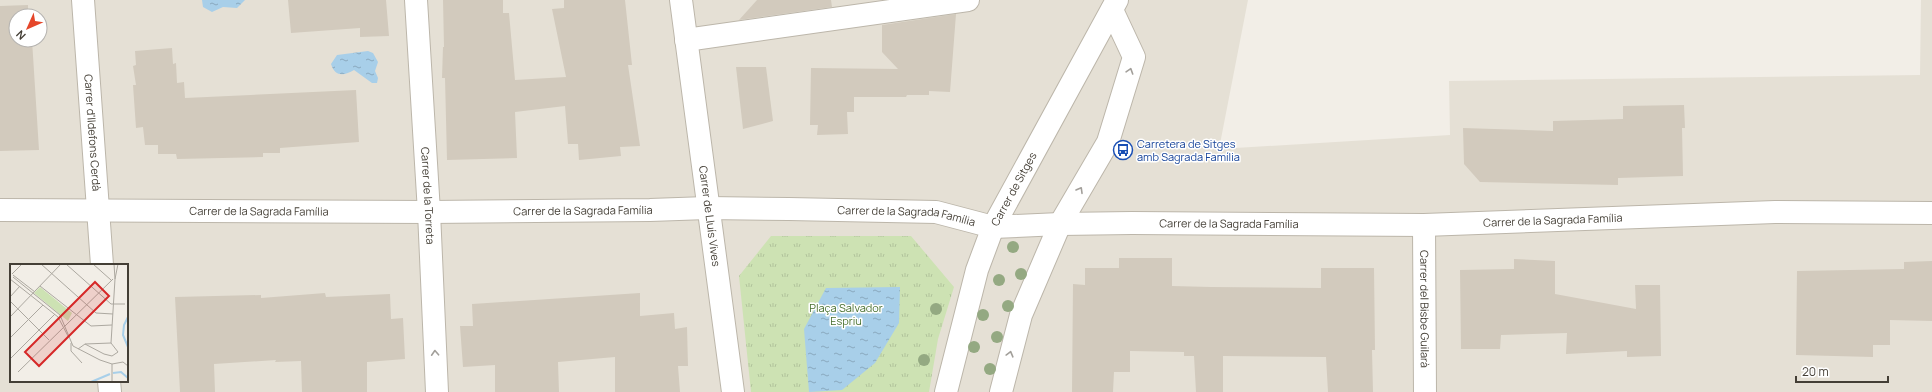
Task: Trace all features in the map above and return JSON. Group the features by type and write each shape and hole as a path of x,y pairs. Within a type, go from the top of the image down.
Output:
{"street":[{"name":"Carrer d'Ildefons Cerdà","path":"83,0 102,264"},
{"name":"Carrer de la Torreta","path":"416,0 429,212 437,392"},
{"name":"Carrer de Lluís Vives","path":"681,0 732,392"},
{"path":"686,40 968,0"},
{"path":"1001,392 1021,315 1060,224 1108,142 1134,57 1115,5"},
{"name":"Carrer de Sitges","path":"946,392 978,270 993,227 1115,5"},
{"name":"Carrer de la Sagrada Família","path":"0,210 429,212 707,208 936,212 993,227 1060,224 1424,225 1775,212 1932,213"},
{"name":"Carrer del Bisbe Guilarà","path":"1424,225 1425,392"},
{"path":"109,382 110,392"}],"shaded area":[{"path":"0,0 1248,0 1219,149 1450,135 1449,81 1920,75 1921,0 1932,0 1932,392 0,392"}],"green space":[{"name":"Plaça Salvador Espriu","path":"771,236 911,236 954,287 938,339 929,392 751,392 739,276"}],"water":[{"path":"202,0 245,0 237,8 223,7 212,12 203,7"},
{"path":"368,51 373,53 378,62 375,71 378,78 377,83 372,83 354,70 343,74 337,73 331,64 337,55"},
{"path":"900,287 899,323 875,363 842,390 809,392 804,329 826,288"}],"building":[{"path":"288,0 386,0 389,36 360,37 360,28 291,33"},
{"path":"443,0 503,0 503,13 509,13 515,80 566,77 552,9 564,8 564,0 625,0 632,65 628,65 640,146 620,147 621,156 579,160 578,144 568,144 565,106 515,112 517,158 447,160 445,78 442,78 444,47"},
{"path":"757,0 831,0 832,7 739,20"},
{"path":"28,5 28,8 8,8 8,48 33,48 39,150 0,151 0,6"},
{"path":"956,14 950,92 929,91 929,95 907,95 906,97 854,97 854,112 847,112 848,134 817,135 818,125 810,125 811,68 898,69 882,52 882,25"},
{"path":"172,48 173,64 176,63 177,83 184,82 185,98 356,90 359,142 280,148 280,153 263,153 263,157 177,159 176,154 158,154 158,145 145,145 143,127 136,128 133,85 136,85 133,66 136,65 135,51"},
{"path":"736,67 766,67 773,121 743,129"},
{"path":"1684,105 1685,128 1682,128 1683,176 1618,178 1618,185 1480,182 1464,164 1463,128 1553,131 1553,121 1623,119 1623,106"},
{"path":"1119,258 1172,258 1172,286 1321,288 1321,268 1374,268 1375,350 1372,350 1373,392 1328,392 1326,357 1223,356 1223,392 1196,392 1194,356 1184,356 1184,352 1130,351 1130,372 1114,372 1113,392 1072,392 1073,284 1085,285 1085,268 1119,268"},
{"path":"1514,259 1555,261 1555,294 1636,309 1635,285 1660,285 1661,356 1627,357 1627,351 1566,354 1567,333 1501,335 1500,349 1461,349 1460,270 1514,269"},
{"path":"1932,261 1932,321 1890,320 1890,345 1873,345 1873,357 1796,355 1797,271 1904,269 1904,262"},
{"path":"325,293 326,297 390,294 391,319 403,318 405,359 367,362 367,392 302,392 301,361 275,362 276,360 214,364 215,392 180,392 175,297 261,295 261,298"},
{"path":"640,293 640,316 674,313 675,329 687,327 688,366 678,366 680,392 615,392 615,357 558,362 559,392 495,392 495,365 463,367 460,326 473,326 472,304"}],"place":[{"name":"Carretera de Sitges amb Sagrada Família","path":"1123,150"}]}
